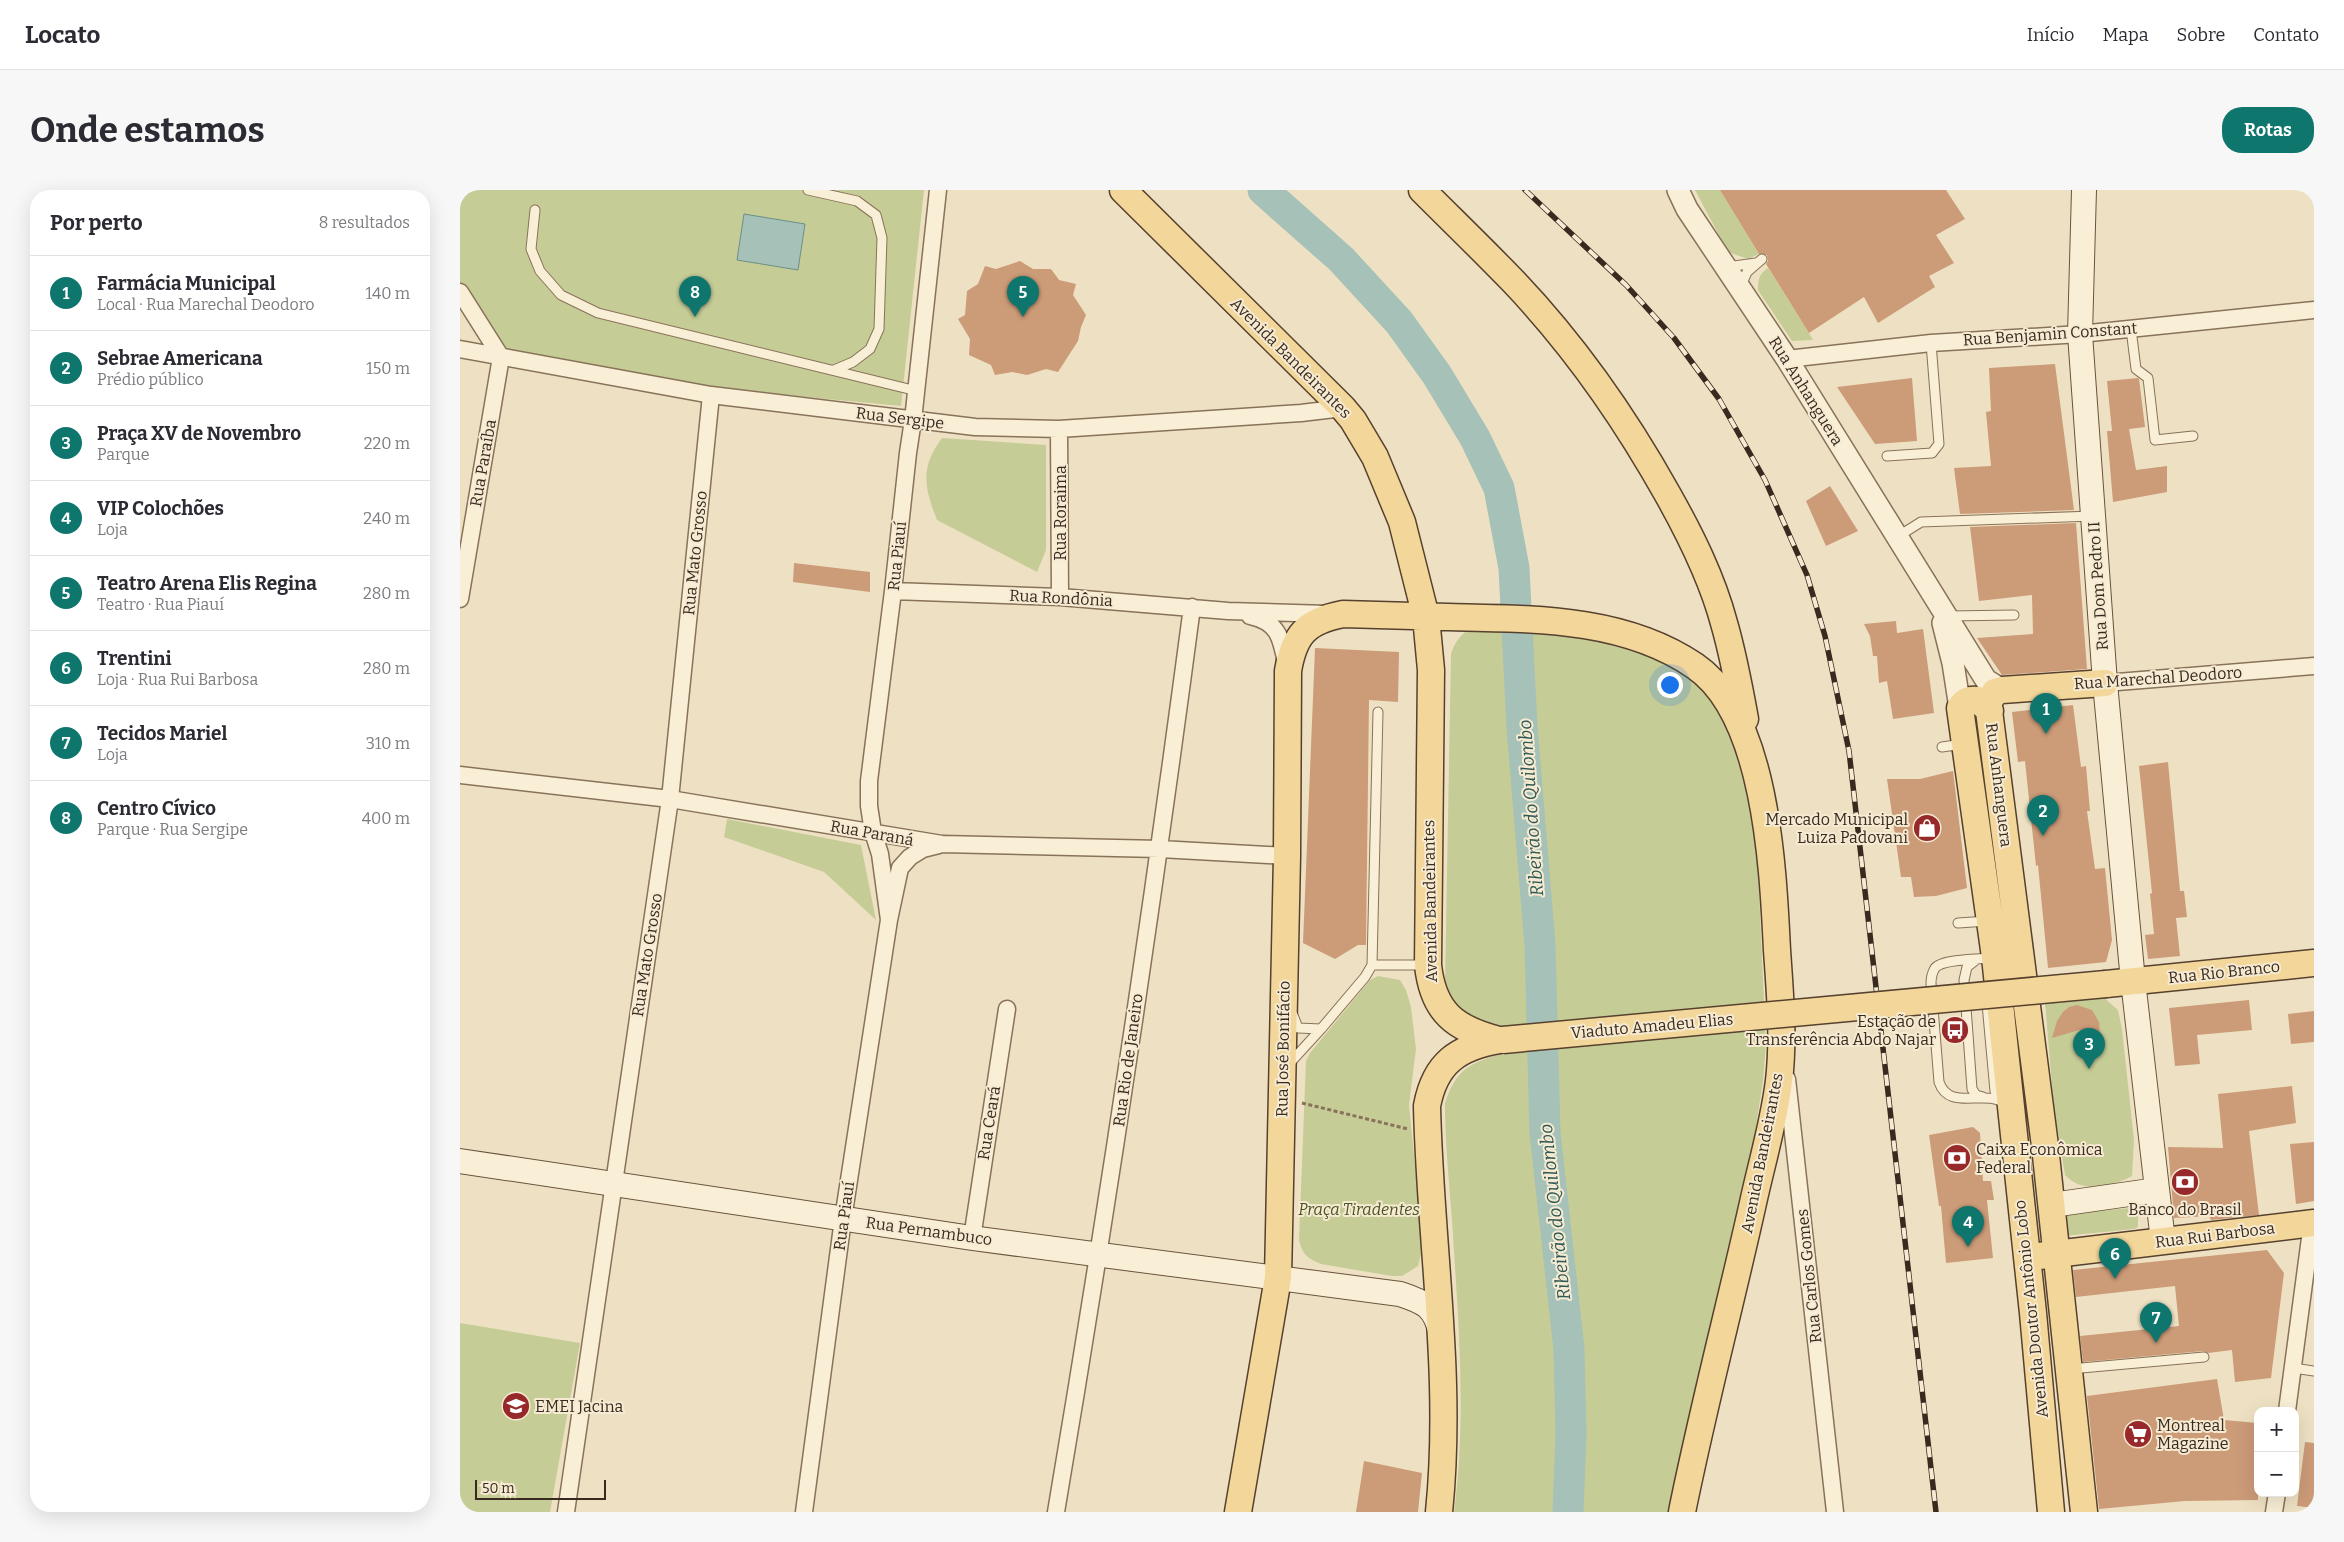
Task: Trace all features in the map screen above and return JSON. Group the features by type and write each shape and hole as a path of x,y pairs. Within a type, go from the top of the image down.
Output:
{"main road":[{"name":"Avenida Bandeirantes","path":"1123,190 1343,408 1353,420 1374,457 1402,522 1426,617 1431,670 1428,965 1432,991 1449,1017 1478,1035 1501,1040"},
{"path":"1422,190 1514,282 1554,328 1602,388 1627,425 1659,479 1691,536 1724,621 1737,671 1753,761"},
{"name":"Rua Dom Pedro II","path":"2084,190 2080,334 2105,683 2133,981 2163,1241"},
{"path":"1377,615 1392,610 1407,596 1412,585 1413,561"},
{"name":"Rua Rondônia","path":"1342,614 1426,617"},
{"name":"Rua José Bonifácio","path":"1238,1512 1278,1278 1287,856 1288,671 1292,648 1308,627 1322,618 1342,614"},
{"path":"1377,615 1395,620 1412,632 1431,670"},
{"name":"Avenida Bandeirantes","path":"1426,617 1543,620 1599,627 1634,637 1665,649 1696,666 1719,686 1735,713 1753,761 1772,859 1782,1040 1778,1083 1766,1145 1682,1512"},
{"name":"Rua Marechal Deodoro","path":"1996,700 2105,683"},
{"path":"1960,708 1964,702 1970,699 1996,700"},
{"name":"Rua Anhanguera","path":"1996,700 2026,1008"},
{"name":"Rua Anhanguera","path":"1960,708 1954,745 1990,920 1986,962"},
{"path":"1986,962 2021,955"},
{"name":"Avenida Doutor Antônio Lobo","path":"1986,962 2008,1108 2026,1257 2051,1512"},
{"name":"Rua Rio Branco","path":"2133,981 2314,963"},
{"name":"Viaduto Amadeu Elias","path":"1501,1040 2133,981"},
{"name":"Avenida Doutor Antônio Lobo","path":"2026,1008 2058,1254 2084,1512"},
{"path":"1439,1512 1443,1473 1445,1394 1427,1106 1429,1094 1438,1073 1453,1056 1478,1044 1501,1040"},
{"name":"Rua Pernambuco","path":"460,1161 972,1238 1100,1253 1400,1294"},
{"path":"2020,1209 2157,1190"},
{"name":"Rua Rui Barbosa","path":"2026,1257 2313,1223"},
{"path":"1400,1294 1415,1292 1428,1283 1435,1257"},
{"path":"1400,1294 1415,1299 1430,1308 1438,1322 1442,1340"}],"street":[{"name":"Rua Piauí","path":"888,920 880,854 868,806 869,781 894,591 908,453 914,420 938,190"},
{"name":"Rua Anhanguera","path":"1678,190 1688,209 1787,359 1986,680 1996,700"},
{"path":"460,292 501,357"},
{"name":"Rua Benjamin Constant","path":"1787,359 1931,343 2080,334 2314,310"},
{"name":"Rua Sergipe","path":"460,350 711,395 984,428 1059,429 1300,413 1343,408"},
{"name":"Rua Paraíba","path":"460,599 501,357"},
{"name":"Rua Mato Grosso","path":"566,1512 612,1184 670,799 711,395"},
{"name":"Rua Roraima","path":"1059,429 1060,596"},
{"name":"Rua Rondônia","path":"894,591 1060,596 1228,610 1342,614"},
{"name":"Rua Anhanguera","path":"1932,593 1945,630 1960,708"},
{"name":"Rua Rio de Janeiro","path":"1056,1512 1100,1253 1160,849 1192,607"},
{"name":"Rua Rondônia","path":"1228,610 1260,618 1270,624 1280,635 1288,671"},
{"name":"Rua Marechal Deodoro","path":"2105,683 2314,666"},
{"name":"Rua Paraná","path":"460,775 670,799 942,844 1160,849 1287,856"},
{"name":"Rua Piauí","path":"804,1512 843,1219 888,920 900,868 910,856 923,849 942,844"},
{"name":"Rua Ceará","path":"972,1238 1007,1009"},
{"name":"Rua Carlos Gomes","path":"1782,1040 1835,1512"},
{"path":"2288,1407 2313,1223"},
{"path":"2274,1512 2276,1497"}],"lane":[{"path":"808,190 857,201 876,216 882,238 879,329 870,349 853,362 833,370"},
{"path":"535,210 532,249 540,271 561,295 598,312 634,322 917,390"},
{"path":"1723,263 1734,266 1759,261 1746,272 1740,289"},
{"path":"2131,329 2136,370 2148,378 2154,440 2194,436"},
{"path":"1887,456 1932,453 1939,444 1931,343"},
{"path":"1897,537 1921,522 2093,516"},
{"path":"1946,616 2014,615"},
{"path":"1282,1071 1365,977 1372,964 1378,712"},
{"path":"1958,924 1990,920"},
{"path":"1986,962 1940,964 1935,969 1930,983 1938,1082 1941,1089 1953,1098 1995,1098 2008,1108"},
{"path":"1984,1097 1976,1095 1972,1090 1964,980 1967,967 1986,962"},
{"path":"1372,964 1428,965"},
{"path":"1986,988 1995,1091 2008,1108"},
{"path":"1284,1002 1292,1012 1294,1022 1298,1028 1321,1029"},
{"path":"2070,1369 2204,1357"},
{"path":"2293,1368 2314,1370"}],"path":[{"path":"1282,1098 1428,1134"}],"green space":[{"path":"460,190 924,190 901,406 713,388 499,351 460,284"},
{"path":"1695,190 1720,190 1759,254 1748,259 1728,252"},
{"path":"1768,268 1813,340 1792,341 1758,290 1760,277"},
{"path":"942,438 1046,445 1046,550 1037,572 937,520 929,497 926,478 930,458"},
{"path":"1473,627 1544,629 1638,646 1674,663 1721,703 1756,826 1766,1044 1763,1081 1740,1227 1671,1512 1454,1512 1458,1476 1461,1403 1457,1293 1446,1147 1445,1103 1458,1076 1477,1062 1497,1055 1493,1025 1476,1019 1463,1011 1453,999 1445,982 1451,654 1459,638"},
{"path":"727,819 861,845 876,920 824,872 724,837"},
{"name":"Praça Tiradentes","path":"1378,976 1400,980 1406,990 1411,1007 1416,1049 1409,1105 1423,1246 1418,1266 1402,1276 1321,1264 1306,1255 1299,1240 1306,1061 1310,1053 1370,980"},
{"path":"2102,996 2118,1010 2122,1029 2134,1140 2132,1176 2106,1186 2088,1187 2072,1181 2065,1175 2054,1109 2045,1002"},
{"path":"2138,1204 2138,1227 2134,1229 2064,1236 2064,1214 2131,1208"},
{"path":"460,1323 580,1343 550,1512 460,1512"}],"water":[{"path":"744,214 805,224 798,270 737,260"}],"building":[{"path":"1720,190 1946,190 1965,219 1936,235 1954,263 1929,276 1935,287 1878,323 1864,297 1809,333 1766,264 1768,261 1767,255 1759,254"},
{"path":"1020,261 1033,269 1051,269 1059,280 1076,284 1073,295 1086,315 1078,341 1058,372 1046,369 1027,375 1012,372 995,375 991,365 969,355 970,339 958,319 965,315 967,291 978,284 985,266 996,269"},
{"path":"2055,364 2074,510 1960,514 1954,468 1991,466 1986,412 1991,411 1989,368"},
{"path":"1912,378 1917,441 1875,444 1837,387"},
{"path":"2138,378 2145,427 2129,429 2136,470 2167,466 2167,492 2113,502 2107,431 2112,431 2107,381"},
{"path":"1830,486 1858,531 1826,546 1806,501"},
{"path":"2076,523 2087,669 2002,675 1977,638 2033,634 2032,595 1979,601 1970,527"},
{"path":"794,563 870,572 870,592 793,582"},
{"path":"1896,621 1897,633 1923,629 1934,713 1893,719 1887,681 1879,683 1877,656 1873,656 1870,636 1864,624"},
{"path":"1315,648 1399,652 1398,702 1369,700 1366,945 1358,945 1335,959 1303,943"},
{"path":"2073,705 2081,767 2086,766 2090,811 2087,811 2095,869 2105,868 2112,940 2106,962 2048,968 2025,761 2018,762 2012,712"},
{"path":"2168,762 2180,891 2184,891 2187,917 2176,918 2180,956 2148,959 2145,935 2154,934 2150,894 2152,893 2139,766"},
{"name":"Mercado Municipal Luiza Padovani","path":"1953,771 1967,888 1936,896 1914,897 1911,877 1901,877 1887,779 1920,779"},
{"path":"2249,1000 2252,1030 2197,1035 2200,1064 2175,1066 2169,1008"},
{"path":"2077,1005 2092,1010 2099,1022 2100,1034 2079,1030 2052,1038 2057,1021 2063,1012 2069,1007"},
{"path":"2314,1011 2314,1042 2291,1044 2288,1014"},
{"path":"2292,1086 2296,1123 2249,1131 2259,1215 2211,1220 2209,1216 2174,1218 2168,1147 2223,1148 2218,1094"},
{"path":"1973,1127 1980,1133 1983,1181 1991,1181 1994,1200 1987,1200 1993,1258 1946,1263 1941,1206 1939,1206 1929,1135"},
{"path":"2314,1142 2314,1201 2296,1204 2290,1144"},
{"path":"2267,1250 2284,1273 2271,1378 2235,1382 2232,1350 2083,1362 2080,1336 2179,1326 2175,1286 2076,1297 2073,1270"},
{"name":"Montreal Magazine","path":"2217,1379 2224,1420 2254,1423 2254,1497 2258,1497 2258,1500 2185,1501 2099,1509 2087,1396"},
{"path":"2305,1442 2314,1443 2314,1508 2297,1506"},
{"path":"1364,1461 1422,1473 1418,1512 1356,1512"}],"waterway":[{"name":"Ribeirão do Quilombo","path":"1263,190 1341,259 1399,322 1437,375 1475,438 1499,488 1514,568 1522,727 1540,945 1545,1133 1569,1349 1571,1433 1568,1512"}],"railway":[{"path":"1525,190 1626,285 1674,338 1719,399 1765,480 1807,575 1825,636 1849,751 1936,1512"}],"place":[{"name":"Centro Cívico","path":"695,317"},
{"name":"Teatro Arena Elis Regina","path":"1023,317"},
{"name":"Farmácia Municipal","path":"2046,734"},
{"name":"Mercado Municipal Luiza Padovani","path":"1927,828"},
{"name":"Sebrae Americana","path":"2043,836"},
{"name":"Estação de Transferência Abdo Najar","path":"1955,1030"},
{"name":"Praça XV de Novembro","path":"2089,1069"},
{"name":"Caixa Econômica Federal","path":"1957,1158"},
{"name":"Banco do Brasil","path":"2185,1182"},
{"name":"VIP Colochões","path":"1968,1247"},
{"name":"Trentini","path":"2115,1279"},
{"name":"Tecidos Mariel","path":"2156,1343"},
{"name":"EMEI Jacina","path":"516,1406"},
{"name":"Montreal Magazine","path":"2138,1434"}]}
